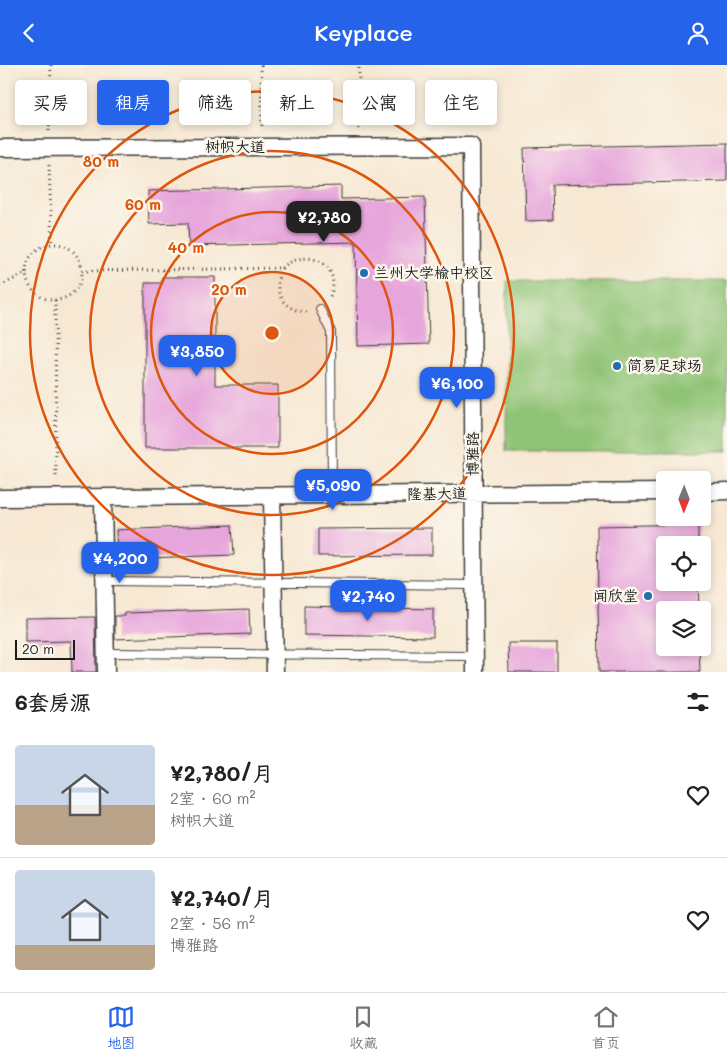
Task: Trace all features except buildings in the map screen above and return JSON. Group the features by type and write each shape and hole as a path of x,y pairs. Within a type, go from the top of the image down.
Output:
{"street":[{"name":"树帜大道","path":"0,148 471,146"},
{"name":"博雅路","path":"471,146 475,664"},
{"path":"711,492 727,491"},
{"name":"隆基大道","path":"0,498 656,492"},
{"path":"272,495 275,672"},
{"path":"103,497 106,672"}],"lane":[{"path":"320,309 331,332 332,495"},
{"path":"104,581 474,585"},
{"path":"105,653 275,654 475,664"}],"path":[{"path":"50,65 48,148 52,245"},
{"path":"261,65 262,147"},
{"path":"359,65 359,147"},
{"path":"52,245 69,249 76,254 82,271 81,279 72,294 55,300 46,299 32,289 26,273 28,264 37,250 52,245"},
{"path":"300,257 311,257 321,262 329,270 333,280 332,291 328,301 320,309 309,313 298,312 288,307 281,299 277,283 282,268 290,261 300,257"},
{"path":"82,271 282,268"},
{"path":"0,286 26,273"},
{"path":"55,300 56,497"}],"green space":[{"name":"简易足球场","path":"507,281 727,281 727,451 506,451"}],"place":[{"name":"兰州大学榆中校区","path":"364,273"},
{"name":"简易足球场","path":"617,366"},
{"name":"闻欣堂","path":"648,596"}]}
